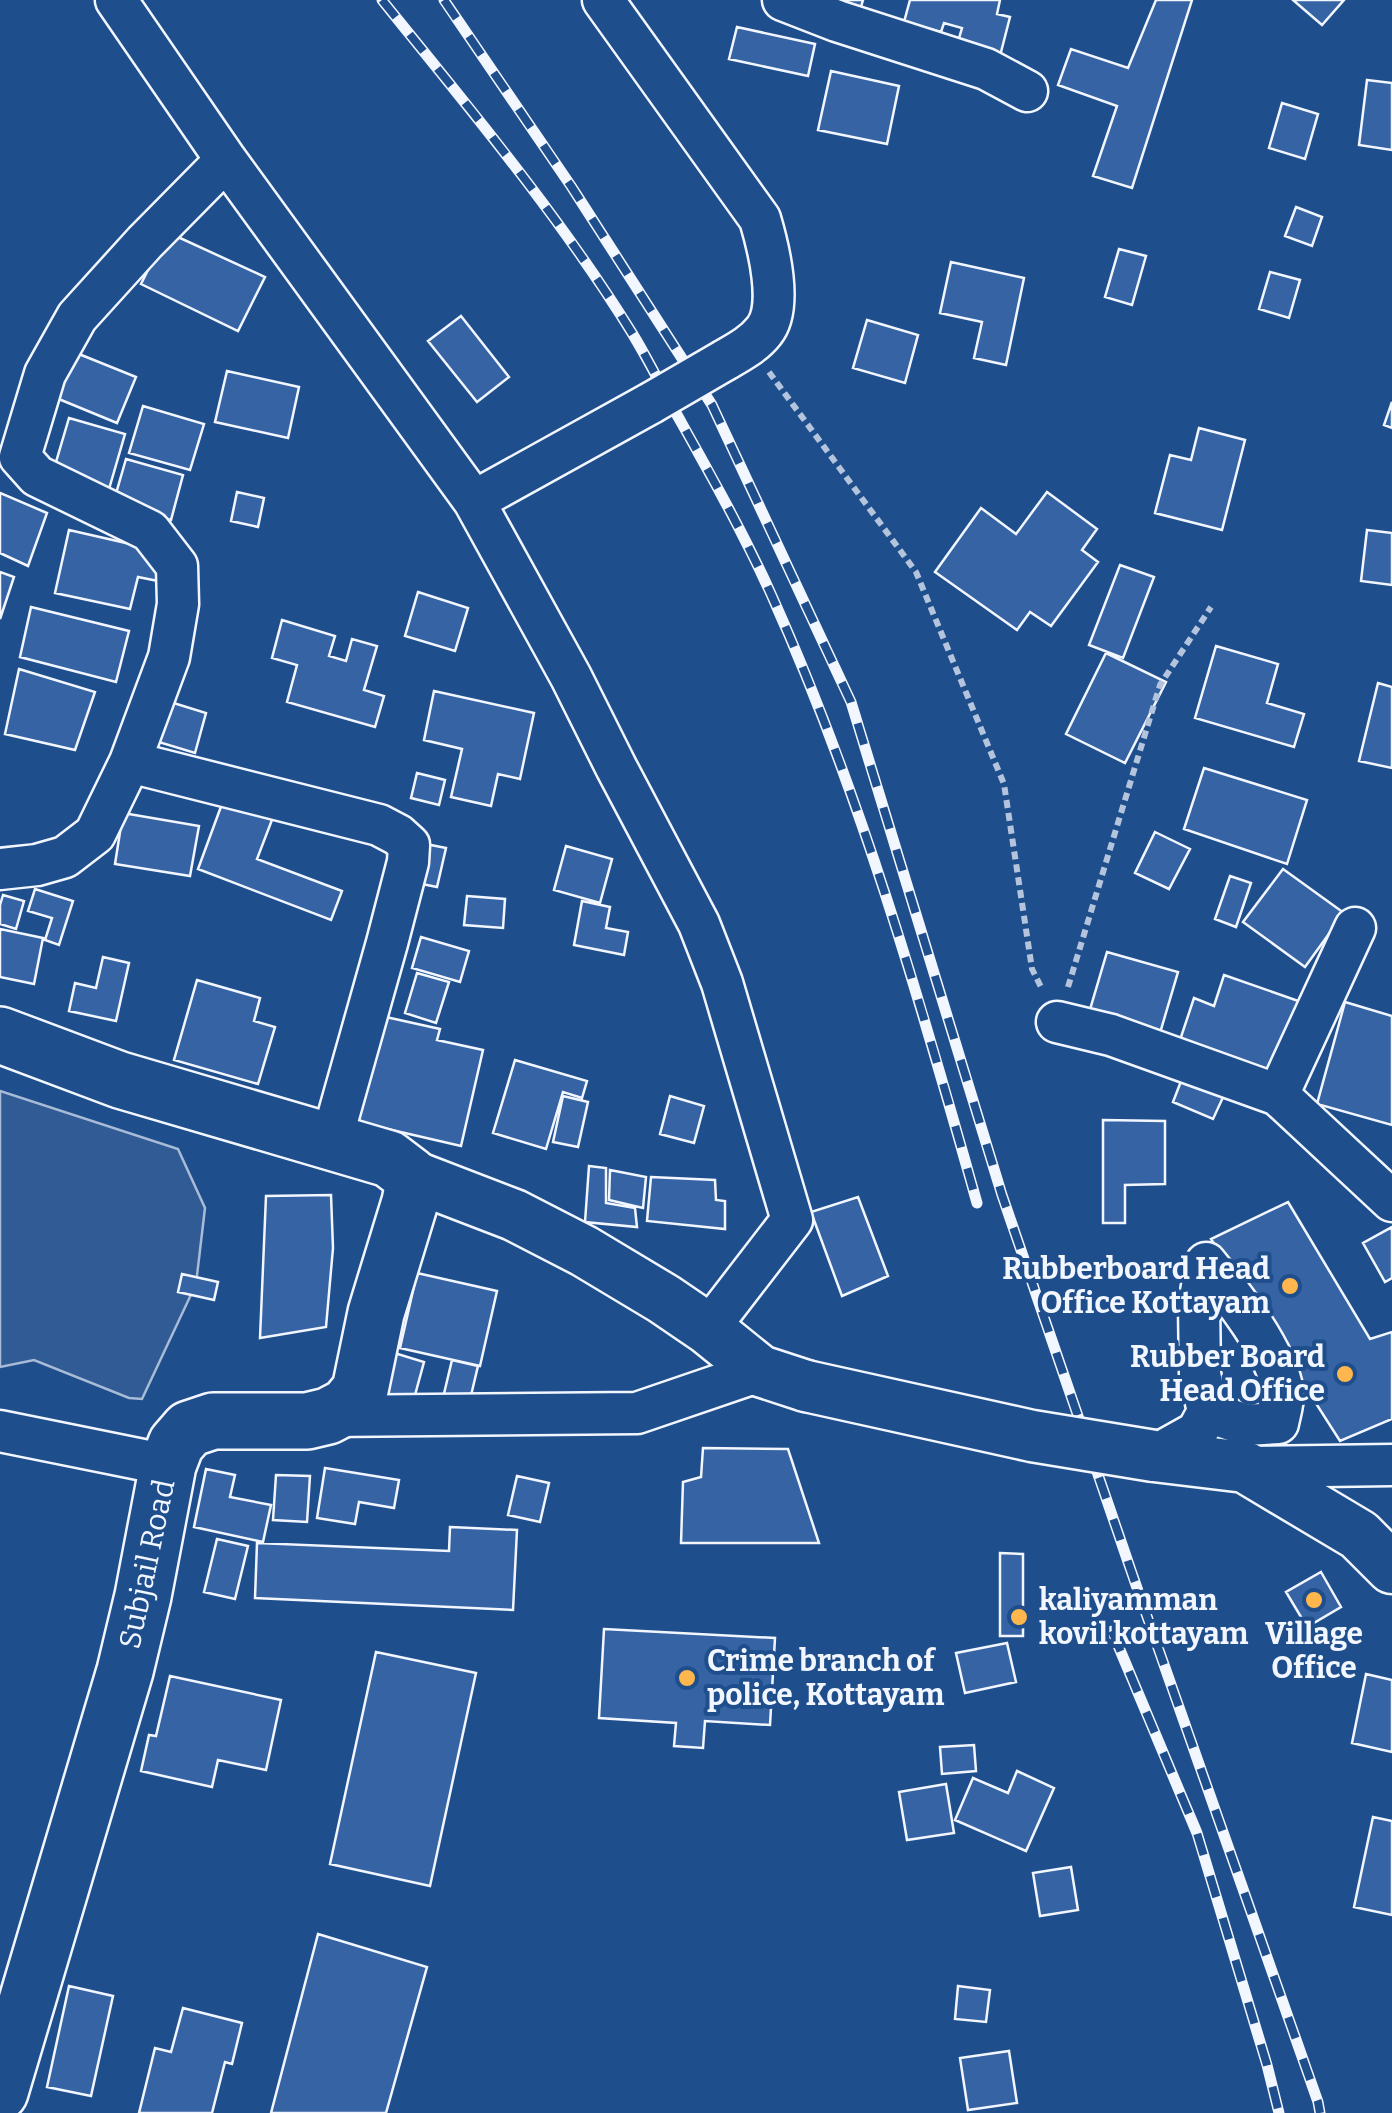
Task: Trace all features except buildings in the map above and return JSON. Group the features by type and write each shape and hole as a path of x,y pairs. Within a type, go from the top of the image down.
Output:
{"highway":[{"path":"0,1035 120,1080 390,1159 410,1175 410,1202 376,1313 360,1390 347,1406 328,1416"},
{"name":"Subjail Road","path":"0,2092 125,1671 168,1465 176,1444 189,1429 213,1421 284,1422 328,1416"}],"main road":[{"path":"410,1175 514,1215 549,1233 664,1298 783,1378 1032,1436 1245,1467 1358,1535 1392,1568"}],"street":[{"path":"116,0 226,160 474,500 700,924 722,983 792,1220 708,1328"},
{"path":"474,500 651,404 737,353 768,328 772,305 771,257 760,219 603,0"},
{"path":"783,0 986,69 1027,90"},
{"path":"0,869 65,857 95,834 130,762 169,656 178,604 177,566 150,531 36,476 20,457 46,374 77,318 226,160"},
{"path":"130,762 380,824 409,845 388,943 331,1142"},
{"path":"1278,1094 1355,928"},
{"path":"1058,1022 1111,1035 1278,1094 1392,1200"},
{"path":"328,1416 637,1414 783,1378"},
{"path":"1154,1456 1197,1432 1208,1412"},
{"path":"0,1431 168,1465"},
{"path":"1245,1467 1392,1465"}],"path":[{"path":"737,353 916,572 1004,784 1032,969 1058,1022"},
{"path":"1058,1022 1160,685 1211,608"}],"shaded area":[{"path":"0,1091 178,1149 205,1208 196,1284 142,1399 129,1398 34,1360 0,1367"}],"railway":[{"path":"382,0 512,163 604,289 644,353 749,548 803,668 860,818 910,971 977,1203"},
{"path":"444,0 571,186 712,405 851,702 1002,1195 1320,2113"},
{"path":"1112,1631 1197,1833 1279,2113"}],"place":[{"name":"Rubberboard Head Office Kottayam","path":"1290,1286"},
{"name":"Rubber Board Head Office","path":"1345,1374"},
{"name":"Village Office","path":"1314,1600"},
{"name":"kaliyamman kovil kottayam","path":"1019,1617"},
{"name":"Crime branch of police, Kottayam","path":"687,1678"}]}
